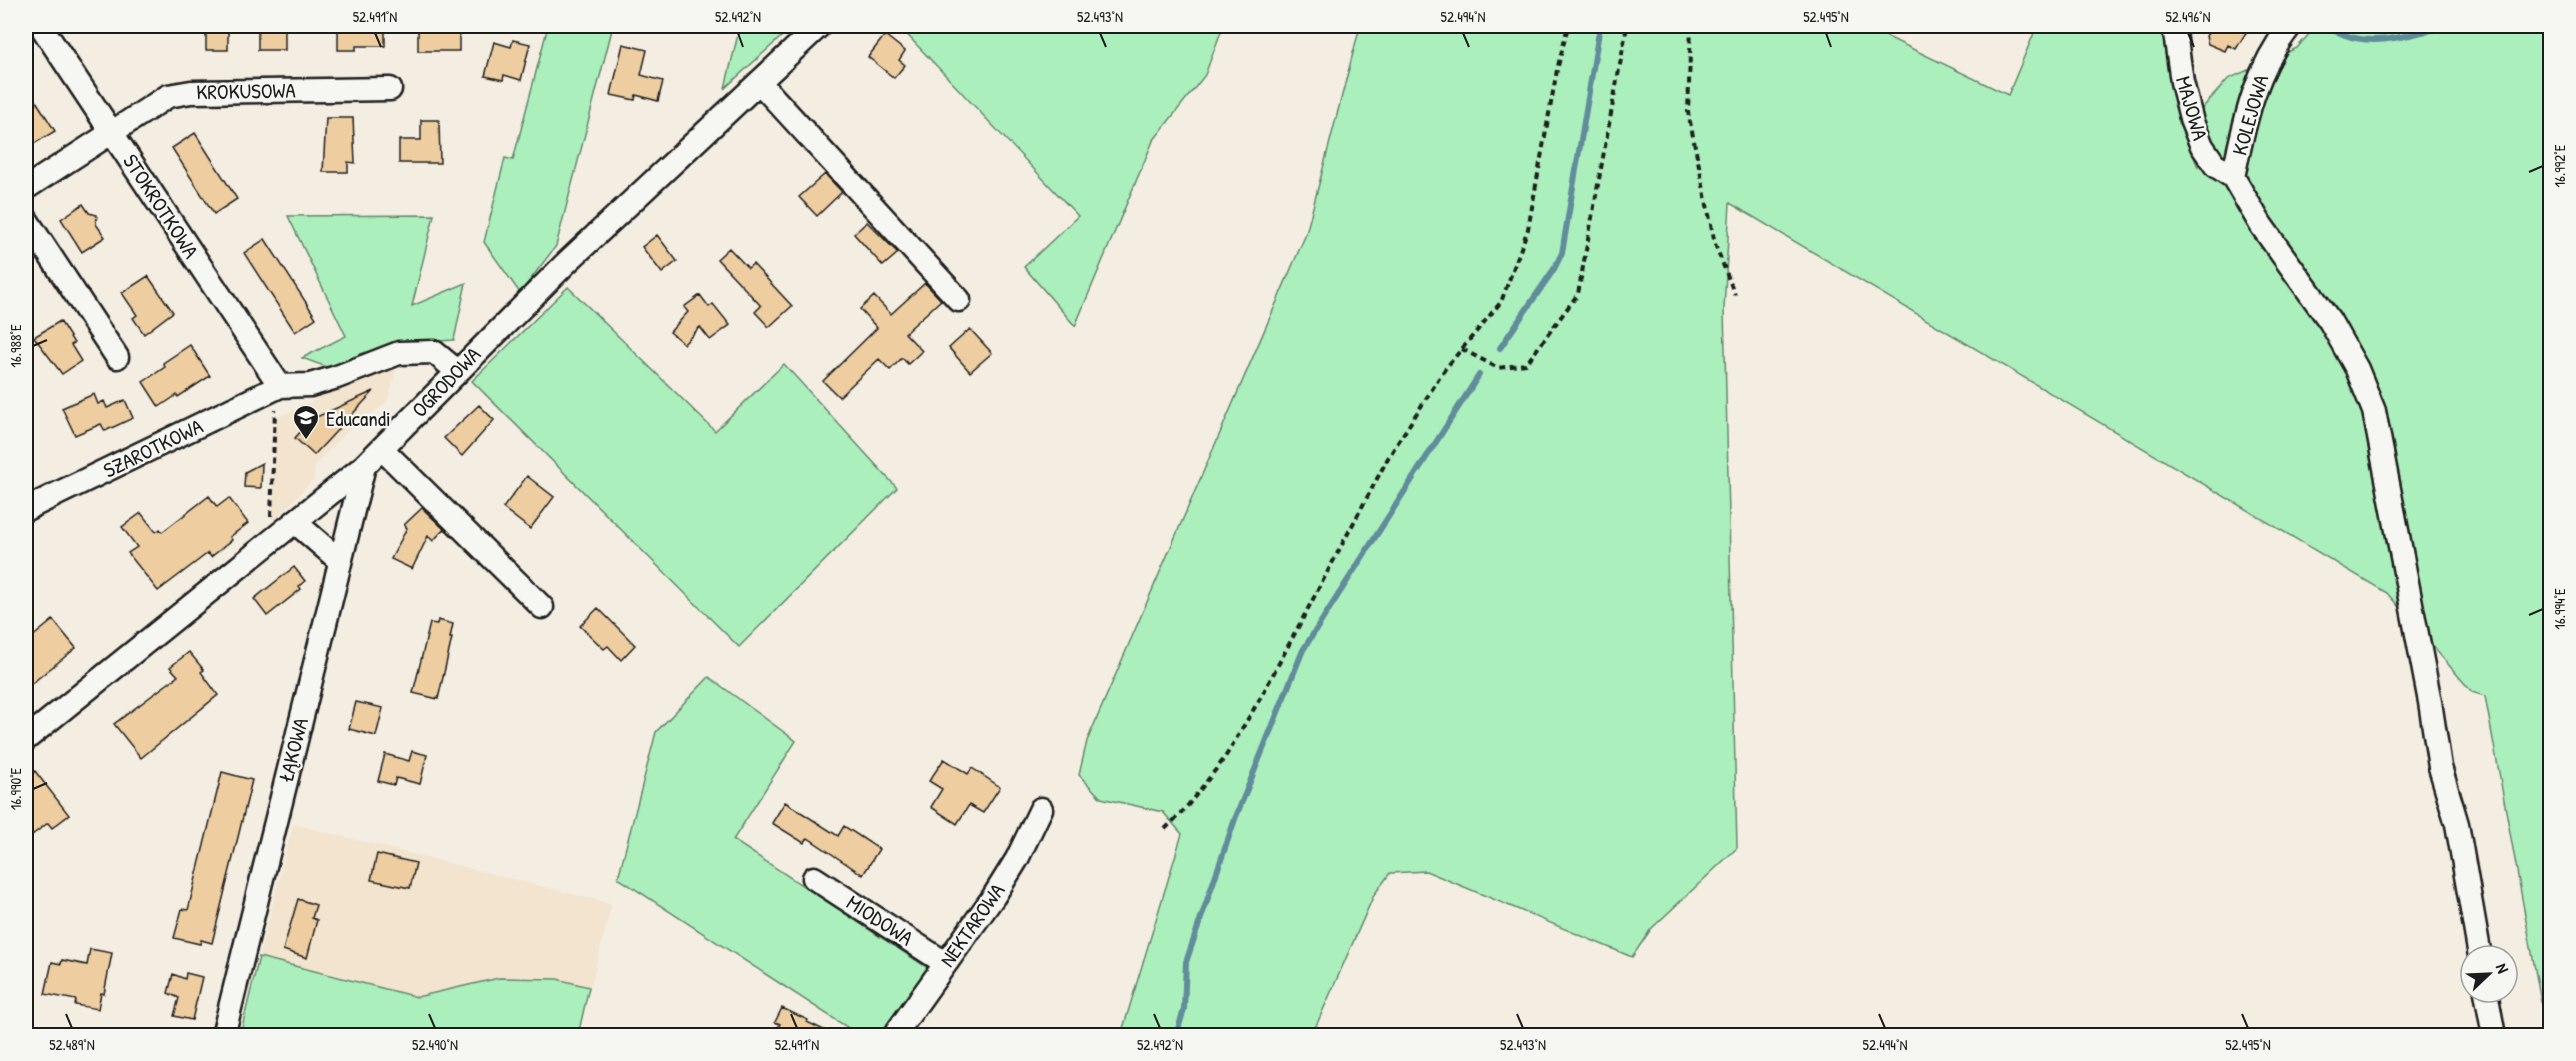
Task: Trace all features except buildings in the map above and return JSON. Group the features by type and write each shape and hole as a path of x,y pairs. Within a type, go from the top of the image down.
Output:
{"street":[{"name":"STOKROTKOWA","path":"42,26 278,388"},
{"name":"OGRODOWA","path":"26,739 364,466 565,264 819,26"},
{"name":"MAJOWA","path":"2174,26 2182,82 2192,122 2202,146 2215,165 2234,177"},
{"name":"KOLEJOWA","path":"2234,177 2247,110 2264,64 2290,26"},
{"path":"759,82 959,300"},
{"name":"KROKUSOWA","path":"26,188 168,96 190,92 390,89"},
{"path":"2234,177 2261,225 2330,321 2357,369 2374,411 2430,702 2440,767 2457,824 2478,944"},
{"path":"26,219 117,357"},
{"path":"278,388 310,385 399,353 434,352 457,371"},
{"name":"SZAROTKOWA","path":"26,509 278,388"},
{"path":"382,449 542,607"},
{"name":"ŁĄKOWA","path":"223,1035 364,466"},
{"path":"287,529 340,561"},
{"name":"NEKTAROWA","path":"894,1035 994,896 1017,859 1041,809"},
{"name":"MIODOWA","path":"814,878 945,963"},
{"path":"2488,1004 2494,1035"}],"path":[{"path":"1165,829 1185,809 1224,759 1261,697 1388,458 1445,369 1501,302 1528,229 1557,70 1568,26"},
{"path":"1462,349 1498,368 1526,364 1578,294 1627,26"},
{"path":"1690,26 1688,112 1715,244 1735,295"},
{"path":"278,388 270,522 287,529"}],"shaded area":[{"name":"Educandi","path":"398,361 388,400 378,410 359,419 316,464 313,480 274,521 272,519 276,418"},
{"path":"293,824 612,904 578,1035 568,1035 259,957"}],"green space":[{"path":"548,26 613,26 556,246 520,293 484,242 505,158 513,160"},
{"path":"740,26 793,26 725,88"},
{"path":"899,26 1223,26 1205,75 1153,141 1075,326 1024,267 1078,216"},
{"path":"1360,26 1865,26 2008,95 2037,26 2163,26 2179,120 2198,167 2197,114 2228,79 2297,48 2316,26 2550,26 2550,1035 2547,1035 2485,696 2472,692 2387,593 1730,203 1724,309 1737,848 1651,929 1632,957 1426,871 1390,873 1374,895 1312,1035 1121,1035 1182,834 1163,812 1101,798 1079,775 1087,741 1306,234"},
{"path":"434,215 412,306 466,283 454,340 407,343 332,369 302,358 346,336 288,216"},
{"path":"568,287 715,431 784,364 897,488 739,647 472,381"},
{"path":"709,677 796,741 733,840 934,972 881,1035 859,1035 618,878 656,732"},
{"path":"259,957 417,997 499,978 557,979 589,987 578,1035 240,1035"}],"waterway":[{"path":"1500,348 1554,269 1562,253 1600,26"},
{"path":"2329,26 2345,35 2371,40 2397,38 2450,26"},
{"path":"1176,1036 1184,1009 1186,962 1235,819 1303,650 1479,375"}],"place":[{"name":"Educandi","path":"306,441"}]}
